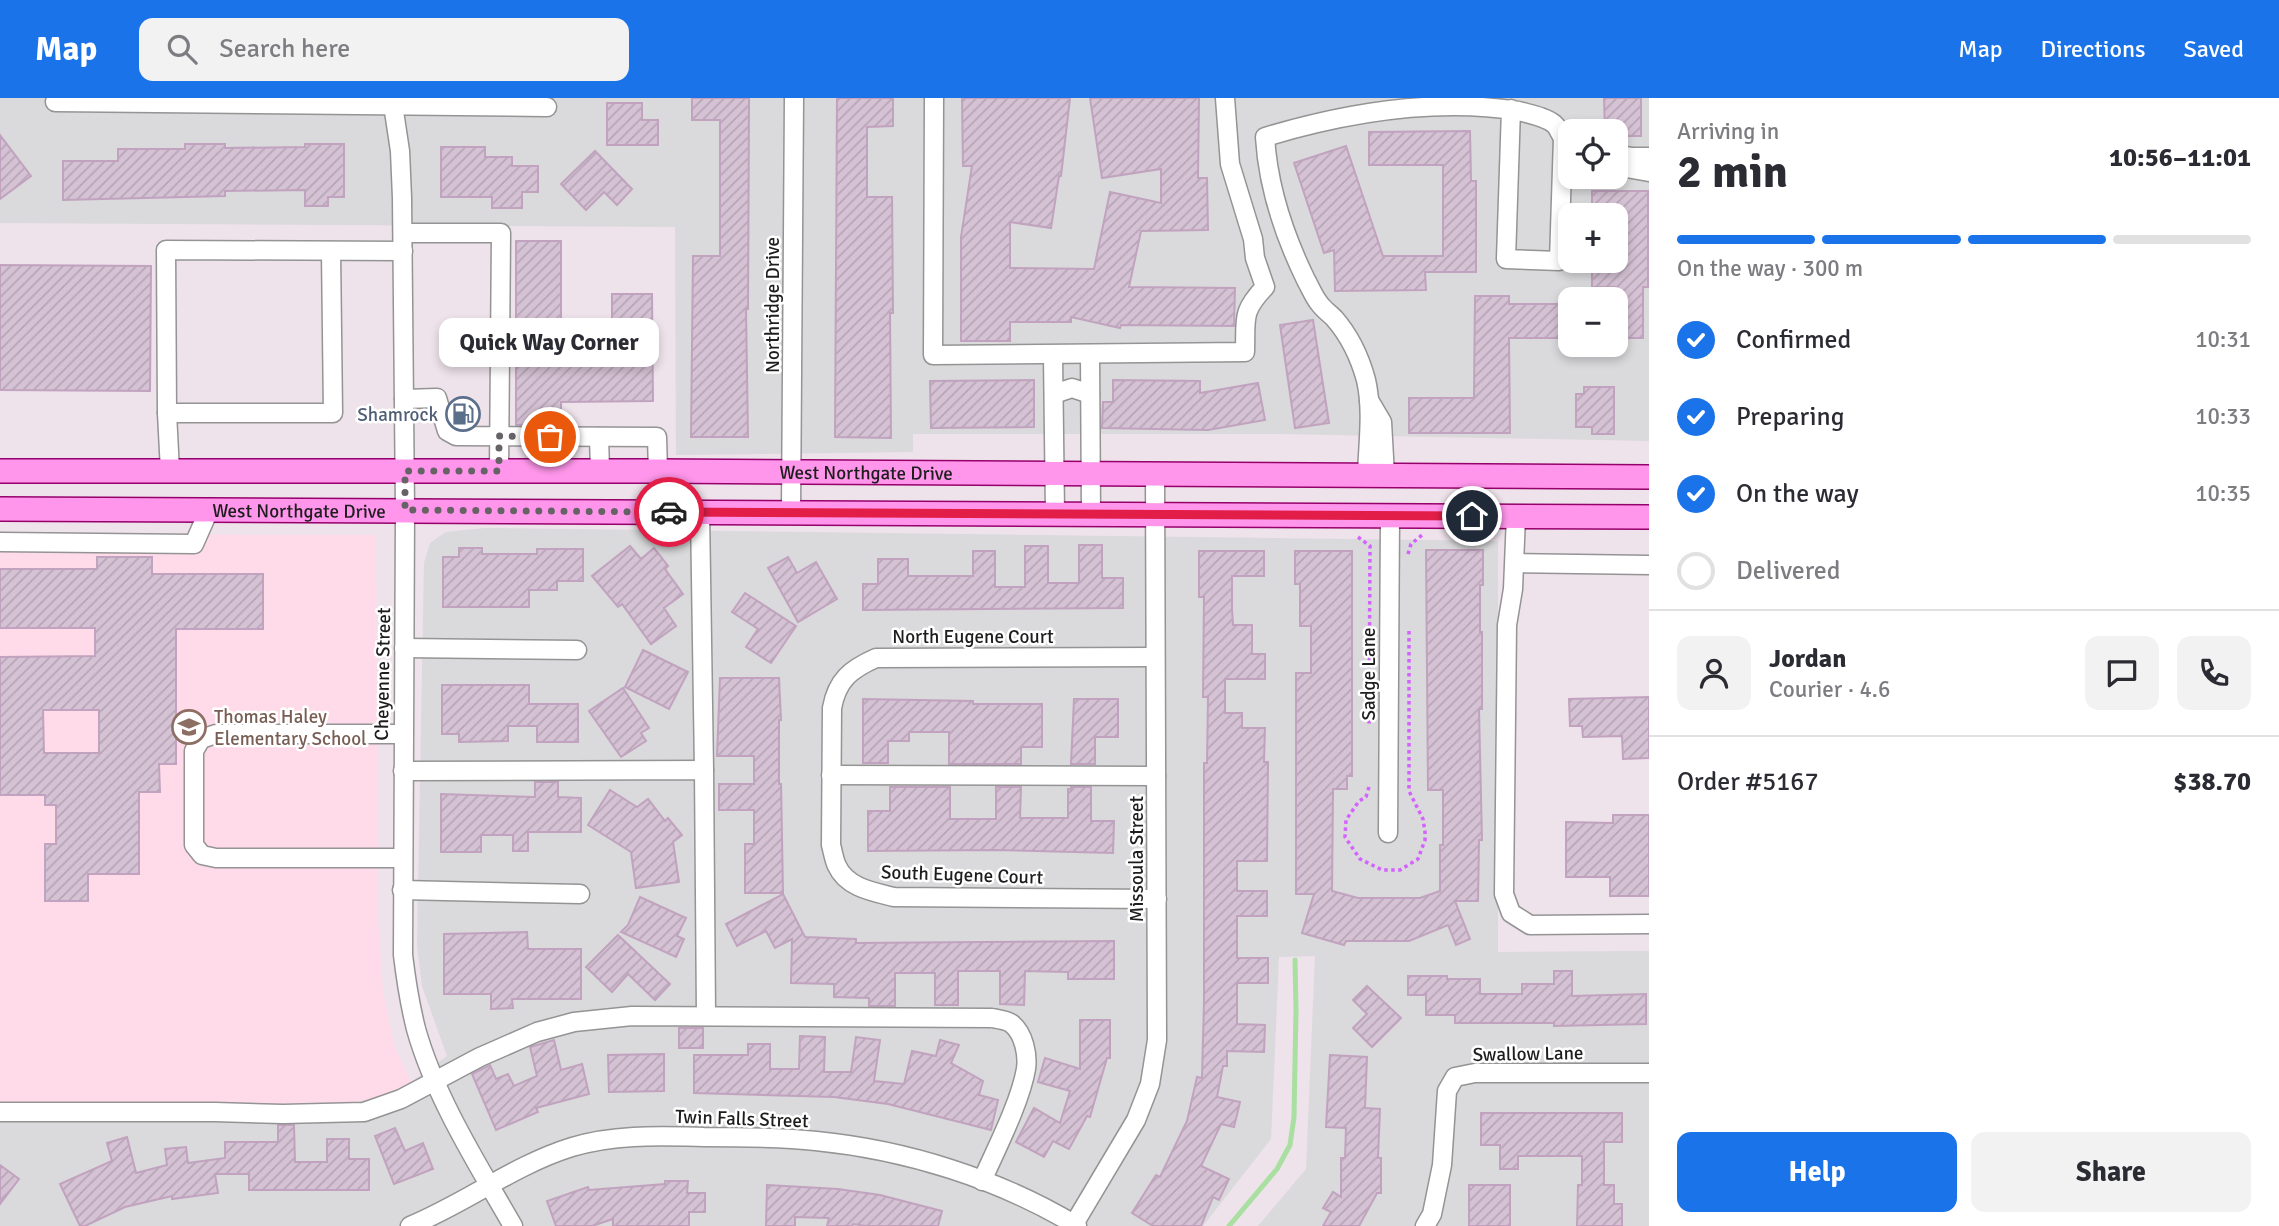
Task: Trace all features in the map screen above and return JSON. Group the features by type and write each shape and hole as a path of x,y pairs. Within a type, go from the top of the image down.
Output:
{"main road":[{"name":"West Northgate Drive","path":"0,471 658,471 1649,477"},
{"name":"West Northgate Drive","path":"0,509 1649,517"}],"street":[{"name":"Northridge Drive","path":"791,513 794,98"},
{"path":"934,98 933,355 1245,352 1245,315 1253,300 1265,287 1230,164 1225,98"},
{"path":"1376,475 1382,422 1369,400 1366,379 1357,355 1335,320 1318,303 1295,258 1272,189 1265,137 1335,117 1421,102 1444,101 1484,103 1511,109 1554,124 1558,129"},
{"path":"55,102 393,102 547,107"},
{"name":"Cheyenne Street","path":"393,102 400,151 403,242 403,955 416,1031 435,1081 513,1226"},
{"path":"1511,109 1506,259 1559,261 1565,189"},
{"path":"1628,155 1649,157"},
{"path":"1628,168 1649,172"},
{"path":"170,471 166,250 331,251 501,233 499,471"},
{"path":"167,412 333,413 331,251"},
{"path":"1090,354 1091,514"},
{"path":"1053,355 1055,514"},
{"path":"1054,394 1072,388 1090,394"},
{"path":"404,399 437,398 447,431 456,436 657,437 658,471"},
{"path":"599,437 600,471"},
{"name":"Missoula Street","path":"1075,1225 1136,1120 1150,1084 1157,1041 1155,474"},
{"path":"0,542 194,544 209,510"},
{"path":"700,512 706,1016"},
{"name":"Sadge Lane","path":"1388,832 1390,516"},
{"path":"1516,516 1515,563 1507,625 1504,894 1511,913 1530,925 1649,924"},
{"path":"1515,563 1649,565"},
{"path":"404,648 577,650"},
{"name":"North Eugene Court","path":"831,769 835,694 844,677 856,667 876,658 1155,657"},
{"path":"402,858 216,858 202,855 194,845 194,751 201,739 216,734 403,734"},
{"path":"831,769 1156,776"},
{"name":"South Eugene Court","path":"831,769 831,845 837,866 846,879 868,891 894,897 1157,899"},
{"path":"402,771 704,770"},
{"path":"401,890 580,894"},
{"path":"0,1112 364,1112 401,1099 480,1056 537,1032 574,1022 632,1016 992,1018 1011,1022 1020,1033 1026,1050 1026,1067 1021,1089 982,1181"},
{"name":"Swallow Lane","path":"1425,1226 1432,1214 1442,1165 1447,1091 1455,1077 1475,1073 1649,1073"},
{"name":"Twin Falls Street","path":"410,1226 537,1159 575,1146 610,1139 649,1136 771,1138 848,1144 937,1165 982,1181 1030,1199 1075,1225"}],"shaded area":[{"path":"0,98 1649,98 1649,441 1282,434 913,434 913,452 676,455 675,227 0,223"},
{"path":"485,528 1498,541 1498,952 1649,951 1649,1226 1258,1226 1306,1169 1315,956 1279,957 1271,1139 1203,1226 0,1226 0,1104 349,1104 385,1095 411,1082 447,1056 422,986 417,946 424,563 430,543 446,532"},
{"name":"Thomas Haley Elementary School","path":"0,534 376,535 378,920 383,991 394,1045 411,1082 385,1095 349,1104 0,1104"}],"building":[{"path":"692,98 749,98 746,309 748,437 691,437 693,256 720,256 720,120 692,120"},
{"path":"837,98 893,98 893,126 867,127 867,197 892,197 891,438 835,437"},
{"path":"962,98 1070,98 1061,176 1051,228 1010,222 1010,268 1094,269 1110,192 1161,203 1161,169 1102,178 1090,98 1199,98 1198,178 1207,178 1208,230 1141,231 1129,287 1235,288 1234,326 1121,325 1120,328 1071,317 1071,322 1010,322 1010,341 961,341 961,237 972,166 963,166"},
{"path":"1604,98 1641,98 1641,136 1628,136 1628,119 1605,119"},
{"path":"607,103 642,103 642,120 658,120 658,145 607,145"},
{"path":"1470,131 1471,181 1476,181 1476,272 1425,272 1426,290 1335,291 1334,250 1324,253 1294,163 1346,146 1383,256 1443,256 1443,165 1369,165 1369,132"},
{"path":"0,135 31,176 0,199"},
{"path":"185,144 225,144 225,148 344,144 344,197 328,197 328,206 305,206 305,190 225,191 225,196 63,200 63,161 118,161 118,149 185,149"},
{"path":"441,147 485,147 485,157 512,157 512,166 538,166 538,192 522,192 522,208 492,208 492,197 441,197"},
{"path":"595,151 632,189 617,205 604,192 586,210 561,184"},
{"path":"1592,191 1648,191 1648,287 1643,287 1643,338 1628,338 1628,287 1592,287 1592,273 1628,273 1628,203 1592,203"},
{"path":"516,241 561,241 561,335 612,335 612,294 652,294 653,401 561,402 561,424 516,425"},
{"path":"0,265 151,266 150,391 0,390"},
{"path":"1475,296 1509,296 1509,304 1558,304 1558,338 1509,338 1510,433 1409,433 1409,398 1474,398"},
{"path":"1313,320 1329,423 1295,428 1280,325"},
{"path":"1034,380 1034,427 931,428 930,381"},
{"path":"1113,380 1200,381 1200,393 1258,383 1265,420 1208,430 1102,428 1103,402 1113,402"},
{"path":"1584,387 1614,387 1614,434 1592,434 1592,427 1576,427 1576,394 1584,394"},
{"path":"458,402 478,411 472,425 457,423 453,412"},
{"path":"1079,545 1102,545 1102,578 1123,578 1123,608 863,610 863,584 878,584 878,559 908,559 908,576 973,576 973,551 995,551 995,587 1025,587 1025,546 1048,546 1048,583 1079,583"},
{"path":"630,546 641,559 654,548 668,566 665,569 683,594 664,608 676,626 651,644 622,604 618,607 592,576"},
{"path":"459,548 482,548 482,554 537,554 537,549 583,549 583,581 557,581 557,590 529,590 529,607 443,607 443,557 459,557"},
{"path":"1426,550 1483,550 1483,585 1480,585 1482,709 1479,709 1482,840 1479,840 1478,901 1455,901 1470,939 1456,945 1448,925 1409,941 1346,941 1344,945 1302,933 1314,894 1296,894 1296,673 1311,673 1311,626 1300,626 1300,584 1295,584 1295,551 1352,551 1352,776 1347,776 1347,789 1333,789 1332,891 1358,898 1420,898 1440,891 1440,845 1443,845 1443,790 1428,790"},
{"path":"1199,551 1264,551 1264,576 1232,576 1232,609 1233,625 1252,625 1252,654 1265,654 1265,679 1225,679 1225,713 1242,713 1242,728 1265,728 1264,762 1268,762 1267,861 1237,861 1237,891 1267,891 1267,916 1237,916 1237,958 1268,958 1268,983 1237,983 1237,1024 1265,1025 1264,1052 1227,1051 1227,1066 1223,1066 1217,1097 1240,1102 1234,1127 1221,1124 1201,1166 1229,1179 1219,1200 1213,1197 1201,1226 1153,1226 1132,1213 1156,1175 1160,1177 1187,1121 1197,1077 1202,1078 1204,763 1207,763 1208,697 1203,697 1204,597 1199,597"},
{"path":"97,557 152,557 152,574 263,574 263,629 176,629 176,764 159,764 160,792 139,792 139,874 88,874 88,901 45,901 45,844 56,844 56,805 45,805 45,795 0,795 0,657 95,656 95,628 0,628 0,569 97,569","holes":["43,710 99,710 99,753 44,753"]},
{"path":"788,557 797,573 816,562 837,599 798,622 768,568"},
{"path":"745,593 796,626 771,663 746,647 758,629 732,612"},
{"path":"643,650 688,672 669,709 625,687"},
{"path":"720,678 779,678 783,893 745,893 745,844 754,844 754,810 719,810 719,784 754,784 754,756 717,756"},
{"path":"442,685 529,685 529,704 578,704 578,742 537,742 537,726 508,726 508,741 459,742 459,734 442,734"},
{"path":"623,688 649,728 641,733 646,741 621,757 589,711"},
{"path":"1649,697 1649,758 1623,759 1622,736 1583,737 1582,726 1570,726 1569,699"},
{"path":"863,699 1042,704 1042,747 1021,747 1021,764 949,764 949,732 909,732 909,741 888,741 888,763 863,763"},
{"path":"1074,699 1118,699 1118,737 1095,737 1095,764 1071,764"},
{"path":"535,782 558,782 558,797 581,798 581,832 528,832 528,851 513,851 513,835 481,835 481,852 441,852 441,794 535,797"},
{"path":"890,787 950,787 950,819 996,819 996,787 1021,787 1020,818 1068,818 1068,789 1091,787 1091,821 1114,821 1113,853 868,851 868,811 890,811"},
{"path":"610,790 637,807 648,799 665,821 668,818 682,835 673,842 679,882 636,888 631,852 588,825"},
{"path":"1613,815 1649,815 1649,896 1610,896 1610,877 1566,877 1566,822 1613,823"},
{"path":"783,894 805,937 856,939 856,943 1114,941 1114,979 1068,979 1068,972 1025,971 1024,1005 1000,1004 1000,971 958,971 958,1005 935,1005 935,973 895,973 895,1006 869,1006 869,998 834,997 834,984 791,983 792,939 775,948 766,931 737,946 726,924"},
{"path":"640,897 686,918 677,936 684,939 676,957 621,932 628,925"},
{"path":"527,932 528,949 581,949 581,999 512,999 513,1008 491,1009 491,994 444,994 444,934"},
{"path":"618,935 670,984 655,1000 628,974 612,992 586,967"},
{"path":"1554,971 1572,971 1572,996 1646,994 1646,1024 1554,1026 1554,1023 1455,1023 1455,1015 1426,1015 1426,993 1408,995 1408,976 1480,979 1480,994 1522,994 1522,984 1554,984"},
{"path":"1367,986 1401,1018 1372,1047 1353,1028 1367,1014 1353,1000"},
{"path":"1080,1020 1110,1020 1110,1058 1107,1058 1090,1117 1087,1116 1069,1149 1053,1141 1044,1157 1016,1142 1034,1108 1060,1123 1070,1091 1038,1082 1045,1058 1080,1069"},
{"path":"679,1028 703,1028 703,1048 679,1048"},
{"path":"800,1036 825,1037 824,1072 851,1072 856,1037 880,1040 874,1081 904,1084 912,1051 936,1056 940,1040 959,1045 951,1063 983,1081 979,1095 998,1100 991,1130 888,1104 834,1097 694,1093 694,1055 748,1055 748,1044 770,1044 770,1069 799,1069"},
{"path":"554,1040 561,1070 582,1064 589,1094 536,1108 538,1112 496,1130 472,1074 490,1065 496,1079 508,1074 514,1086 537,1076 530,1047"},
{"path":"664,1054 664,1091 609,1092 608,1055"},
{"path":"1330,1055 1367,1057 1365,1108 1380,1109 1378,1158 1381,1158 1381,1193 1377,1193 1359,1226 1323,1226 1331,1212 1323,1208 1333,1192 1341,1197 1341,1158 1345,1158 1346,1128 1326,1127"},
{"path":"1481,1113 1622,1113 1622,1142 1604,1142 1604,1185 1614,1185 1614,1204 1622,1204 1622,1226 1577,1226 1582,1156 1518,1156 1518,1169 1500,1169 1500,1145 1481,1145"},
{"path":"278,1125 294,1125 295,1162 327,1162 327,1139 349,1139 349,1159 369,1159 369,1190 249,1190 249,1174 215,1174 218,1193 172,1199 172,1196 125,1207 80,1226 60,1184 112,1161 107,1143 127,1137 136,1173 167,1165 165,1149 186,1147 188,1163 225,1158 225,1142 278,1142"},
{"path":"395,1128 405,1151 423,1143 433,1169 394,1184 375,1136"},
{"path":"0,1165 19,1179 0,1204"},
{"path":"665,1181 688,1181 687,1193 705,1193 705,1212 689,1212 689,1226 613,1226 613,1219 592,1226 556,1226 547,1201 588,1187 589,1190 665,1184"},
{"path":"767,1185 838,1189 880,1195 942,1211 938,1226 827,1226 829,1218 795,1217 795,1226 766,1226"},
{"path":"1469,1185 1510,1185 1510,1226 1469,1226"}],"waterway":[{"path":"1229,1226 1277,1169 1290,1145 1294,1117 1295,960"}],"way so far":[{"path":"550,437 499,436 499,471 405,471 405,510 669,512"}],"place":[{"name":"Shamrock","path":"463,414"},
{"name":"Quick Way Corner","path":"550,437"},
{"name":"Thomas Haley Elementary School","path":"189,727"}],"route":[{"path":"669,512 1472,516"}]}
